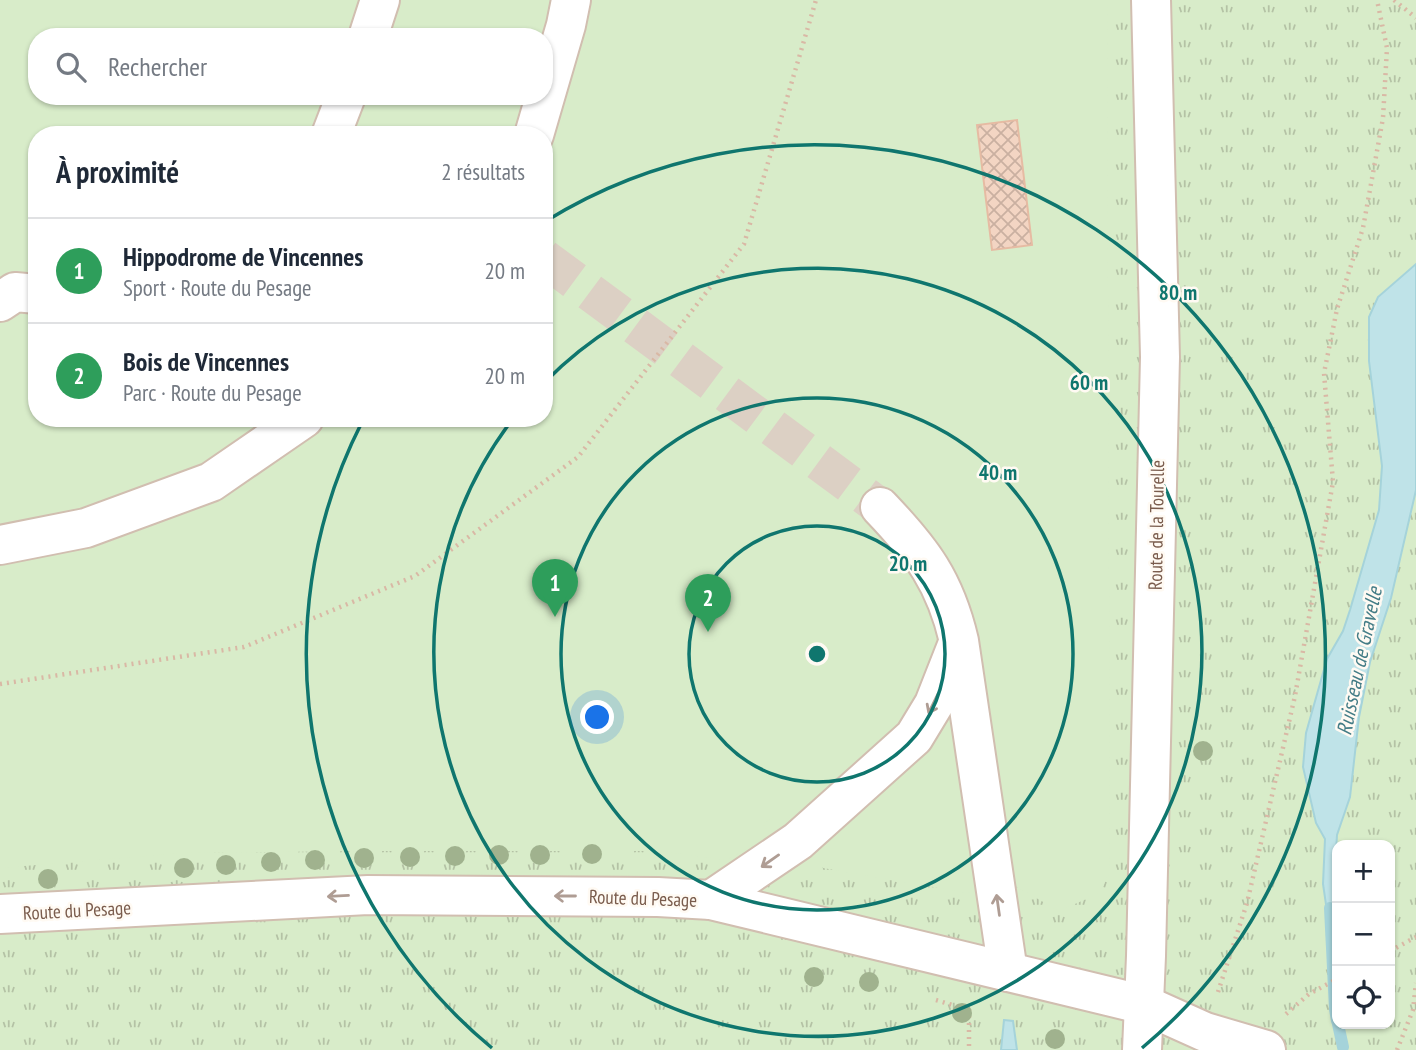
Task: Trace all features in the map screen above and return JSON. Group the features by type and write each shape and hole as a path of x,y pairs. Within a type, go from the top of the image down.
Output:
{"street":[{"path":"371,28 380,0"},
{"path":"553,70 571,0"},
{"name":"Route de la Tourelle","path":"1142,1050 1160,357 1151,0"},
{"path":"537,126 543,105"},
{"path":"0,302 15,292 28,293"},
{"path":"0,545 86,528 211,482 291,427"},
{"path":"880,507 914,542 942,585 952,612 959,641 1008,972"},
{"path":"711,901 798,841 914,737 934,704 959,641"},
{"name":"Route du Pesage","path":"0,915 368,895 658,897 711,901 1145,1005 1205,1032 1259,1047"}],"path":[{"path":"0,684 244,647 415,576 578,457 744,244 816,0"},
{"path":"1205,1032 1250,890 1295,696 1333,482 1324,373 1337,309 1363,228 1383,118 1387,48 1377,0"},
{"path":"1394,0 1416,18"},
{"path":"1395,948 1416,937"},
{"path":"1259,1047 1309,994 1332,982"},
{"path":"1397,1050 1413,1010 1416,984"},
{"path":"930,998 969,1010"}],"green space":[{"path":"0,0 1416,0 1416,1050 0,1050"},
{"path":"0,0 1107,0 1110,871 1100,893 1059,911 1015,886 968,893 823,868 773,817 763,824 769,833 756,844 726,860 661,851 182,853 0,868"}],"water":[{"path":"1416,264 1416,490 1391,598 1370,662 1359,717 1350,797 1337,840 1332,840 1332,925 1329,925 1323,884 1325,839 1316,823 1303,767 1306,733 1327,659 1343,631 1379,510 1382,466 1369,361 1369,317 1378,297"},
{"path":"1004,1020 1013,1021 1017,1050 1001,1050"}],"building":[{"path":"1017,120 1032,245 992,250 977,125"}],"waterway":[{"name":"Ruisseau de Gravelle","path":"1330,908 1333,966"},
{"name":"Ruisseau de Gravelle","path":"1339,1029 1343,1047"}],"tunnel":[{"path":"553,265 880,507"}],"place":[{"name":"Hippodrome de Vincennes","path":"555,617"},
{"name":"Bois de Vincennes","path":"708,632"}]}
